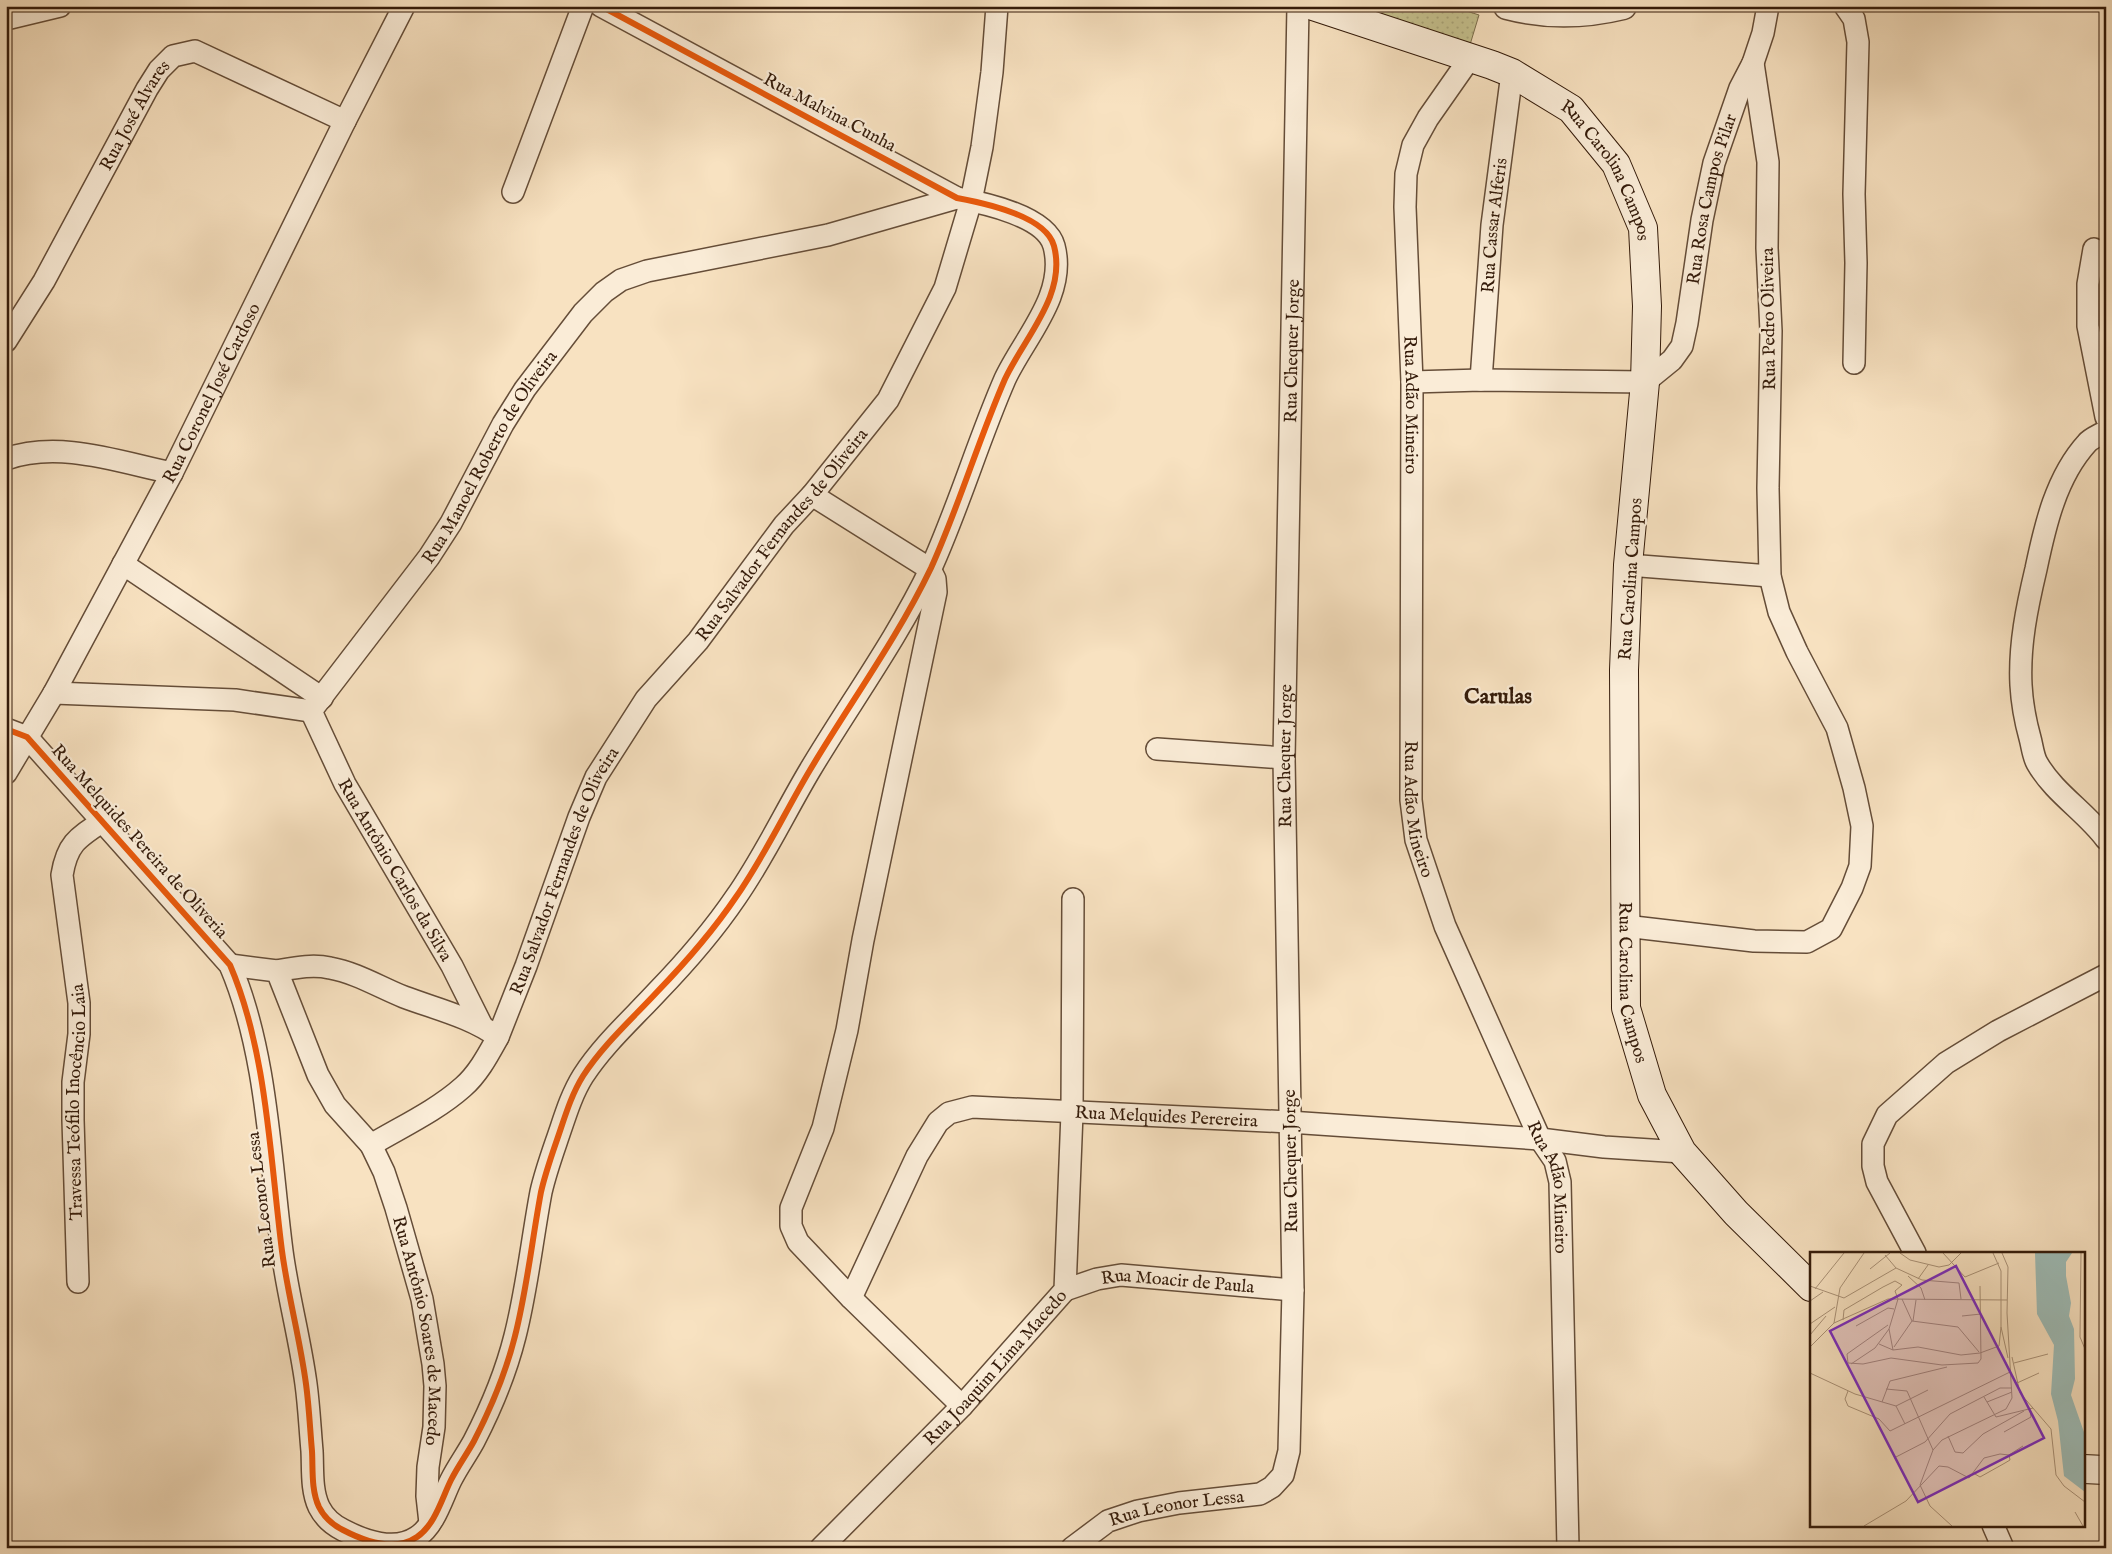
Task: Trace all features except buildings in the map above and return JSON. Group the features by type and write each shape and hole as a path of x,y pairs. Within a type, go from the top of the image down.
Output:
{"main road":[{"name":"Rua Carolina Campos","path":"1313,6 1512,73 1571,109 1616,164 1643,228 1647,306 1645,382 1628,565 1624,670 1626,1008 1652,1095 1682,1152 1736,1213 1810,1286"},
{"path":"2084,1469 2106,1470"}],"street":[{"path":"6,19 60,6"},
{"name":"Rua Coronel José Cardoso","path":"6,773 54,693 172,473 345,121 404,6"},
{"path":"513,192 583,6"},
{"name":"Rua Malvina Cunha","path":"601,6 964,199 992,206 1016,215 1030,221 1049,234"},
{"name":"Rua Salvador Fernandes de Oliveira","path":"490,1031 526,966 579,817 596,777 646,699 698,641 784,525 812,495 888,400 945,288 964,199 984,128 992,72 997,6"},
{"name":"Rua Chequer Jorge","path":"1260,1494 1272,1487 1283,1475 1289,1451 1293,1290 1284,758 1298,6"},
{"path":"1508,6 1556,13 1599,12 1623,6"},
{"name":"Rua Rosa Campos Pilar","path":"1645,382 1672,360 1682,346 1702,220 1714,163 1740,88 1753,63 1763,33 1768,6"},
{"path":"1846,7 1854,19 1858,42 1854,194 1856,263 1854,363"},
{"name":"Rua José Alvares","path":"6,341 44,281 147,89 159,70 173,56 195,51 345,121"},
{"name":"Rua Adão Mineiro","path":"1470,58 1428,118 1413,145 1406,174 1405,207 1412,382 1411,800 1416,840 1445,926 1540,1139 1555,1161 1560,1182 1562,1202 1568,1548"},
{"name":"Rua Pedro Oliveira","path":"1625,926 1754,941 1806,942 1831,929 1852,888 1860,866 1862,826 1854,788 1837,728 1797,652 1779,612 1770,576 1768,488 1771,331 1767,248 1768,162 1753,63"},
{"name":"Rua Cassar Alferis","path":"1481,380 1492,225 1512,73"},
{"name":"Rua Manoel Roberto de Oliveira","path":"317,705 443,537 503,424 525,389 583,313 604,292 620,280 646,271 828,235 964,199"},
{"name":"Rua Leonor Lessa","path":"230,965 242,993 261,1073 286,1282 301,1349 313,1480 319,1506 334,1526 351,1534 392,1546 403,1544 420,1536 430,1523 492,1404 514,1342 529,1272 542,1191 571,1098 583,1076 619,1030 662,988 715,928 742,889 772,839 808,772 896,634 930,569 1007,374 1044,311 1056,277 1055,248 1049,234"},
{"path":"2094,249 2088,284 2088,326 2106,418"},
{"path":"1412,382 1481,380 1645,382"},
{"path":"2106,431 2088,442 2071,465 2052,505 2040,544 2026,608 2022,642 2021,684 2024,714 2036,762 2060,792 2106,839"},
{"path":"6,459 36,452 67,452 172,473"},
{"path":"812,495 930,569 935,579 936,592 929,634 863,940 847,1030 823,1128 791,1208 791,1226 798,1242 851,1298 962,1406"},
{"path":"123,564 317,705"},
{"path":"1628,565 1770,576"},
{"path":"54,693 317,705"},
{"name":"Rua Antônio Carlos da Silva","path":"317,705 345,784 490,1031"},
{"path":"6,729 26,737"},
{"name":"Rua Melquides Pereira de Oliveria","path":"26,737 230,965"},
{"path":"1157,749 1284,758"},
{"name":"Travessa Teófilo Inocêncio Laia","path":"78,1282 72,1120 73,1082 79,1034 79,1003 62,875 65,856 73,844 82,834 102,821"},
{"path":"1072,1113 1073,899"},
{"path":"230,965 277,971 303,967 328,967 353,974 490,1031 482,1065 463,1087 441,1103 371,1145"},
{"name":"Rua Antônio Soares de Macedo","path":"277,971 318,1075 336,1105 371,1145 384,1172 422,1299 435,1386 434,1427 428,1467 427,1496 430,1523"},
{"path":"1914,1252 1877,1182 1873,1166 1873,1144 1887,1115 1946,1063 1998,1031 2106,975"},
{"name":"Rua Melquides Perereira","path":"851,1298 917,1156 938,1122 948,1113 972,1107 1289,1122 1540,1139 1604,1147 1682,1152"},
{"name":"Rua Joaquim Lima Macedo","path":"821,1548 962,1406 1065,1290 1072,1113"},
{"name":"Rua Moacir de Paula","path":"1065,1290 1097,1279 1121,1275 1293,1290"},
{"name":"Rua Leonor Lessa","path":"1072,1548 1108,1521 1138,1511 1179,1503 1260,1494"},
{"path":"1993,1526 2003,1548"}],"shaded area":[{"path":"1350,6 1451,6 1479,15 1469,48"}],"cycle path":[{"path":"6,729 27,737 230,965 242,998 260,1069 282,1251 306,1384 316,1500 321,1511 339,1528 370,1541 399,1544 417,1537 429,1526 451,1480 480,1428 503,1376 519,1318 543,1184 576,1088 599,1054 689,958 727,910 756,866 810,770 903,620 918,594 941,545 1005,379 1042,316 1054,282 1056,264 1054,246 1049,236 1027,219 997,207 957,198 601,6"}],"district":[{"name":"Carulas","path":"1498,695"}]}
